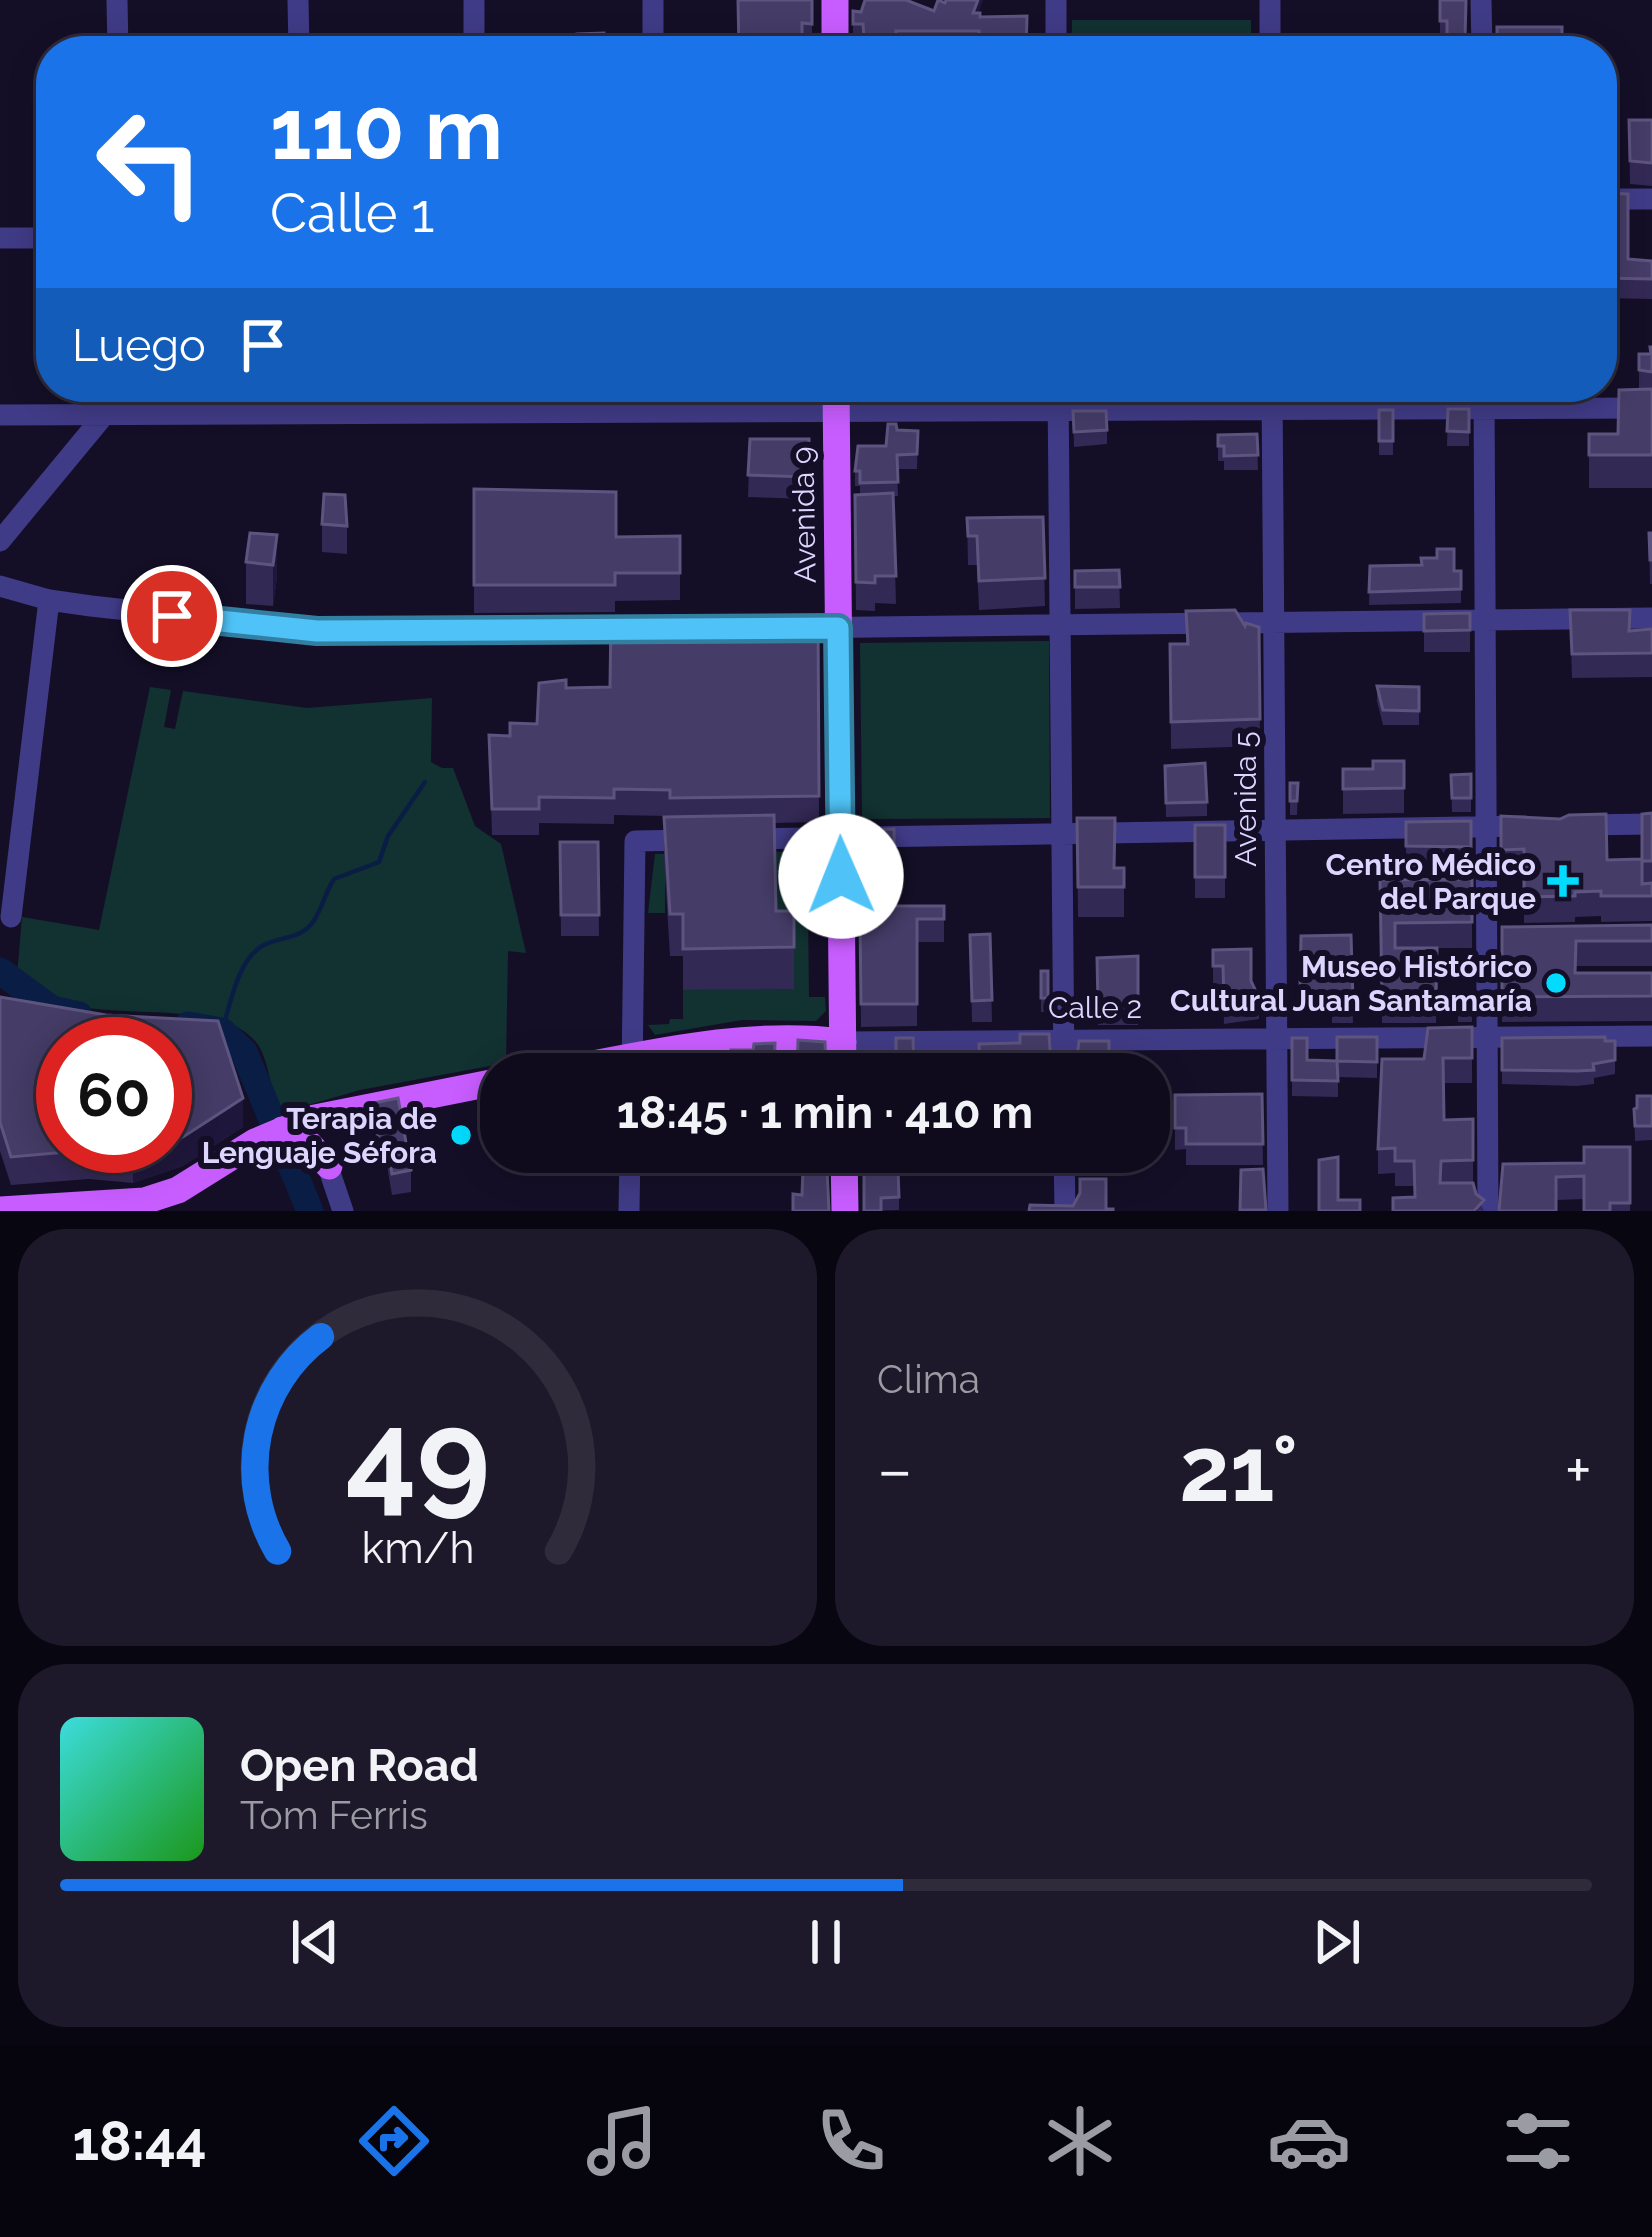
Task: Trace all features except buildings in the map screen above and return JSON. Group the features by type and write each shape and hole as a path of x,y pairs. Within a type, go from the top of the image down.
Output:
{"main road":[{"path":"835,0 835,36"},
{"name":"Avenida 9","path":"836,402 843,1053"},
{"name":"Calle 2","path":"688,1053 748,1039 843,1042"},
{"path":"0,1210 91,1209 143,1202 178,1190 256,1142 310,1119 480,1086"},
{"path":"329,1166 327,1130 341,1111"},
{"path":"282,1130 307,1142 329,1166"},
{"path":"844,1173 844,1211"}],"street":[{"path":"117,0 118,36"},
{"path":"298,0 298,36"},
{"path":"474,0 474,36"},
{"path":"652,0 653,36"},
{"path":"1055,0 1056,36"},
{"path":"1270,0 1270,36"},
{"path":"1481,0 1482,36"},
{"path":"1617,200 1652,199"},
{"path":"0,238 36,238"},
{"path":"0,416 732,402"},
{"path":"873,402 1059,412 1272,411 1419,402"},
{"path":"1059,402 1064,1053"},
{"name":"Avenida 5","path":"1272,402 1278,1211"},
{"path":"1484,402 1488,1211"},
{"path":"1551,402 1652,408"},
{"path":"0,541 105,414"},
{"path":"0,586 49,600 317,631 651,630"},
{"path":"11,917 49,600"},
{"path":"768,628 1652,618"},
{"path":"729,839 1652,824"},
{"path":"632,1053 635,841 706,839"},
{"path":"1486,938 1510,938"},
{"name":"Calle 2","path":"843,1042 1652,1036"},
{"path":"310,1119 344,1211"},
{"path":"629,1211 630,1173"},
{"path":"1064,1173 1065,1211"},
{"path":"147,1211 178,1190"}],"green space":[{"path":"1072,20 1251,20 1251,36 1072,36"},
{"path":"1049,641 1050,818 862,819 860,643"},
{"path":"150,687 171,690 164,727 175,729 183,691 307,708 432,698 431,762 453,768 475,826 501,844 526,953 508,951 506,1053 480,1053 480,1068 360,1090 277,1114 260,1049 238,1028 188,1014 71,1005 44,995 17,976 22,917 99,930"},
{"path":"815,851 823,857 825,908 808,910 809,997 825,997 826,1011 816,1021 742,1020 655,1035 648,1025 683,1019 683,990 794,988 794,953 665,859 665,913 648,913 655,854"}],"waterway":[{"path":"222,1031 236,985 253,953 308,928 334,879 379,862 388,836 425,782"},
{"path":"0,971 52,1009 79,1015"},
{"path":"192,1026 222,1031 244,1052 310,1211"}],"place":[{"name":"Centro Médico del Parque","path":"1563,881"},
{"name":"Museo Histórico Cultural Juan Santamaría","path":"1556,983"},
{"name":"Terapia de Lenguaje Séfora","path":"461,1135"}],"route":[{"path":"172,616 317,631 838,628 841,876"}]}
